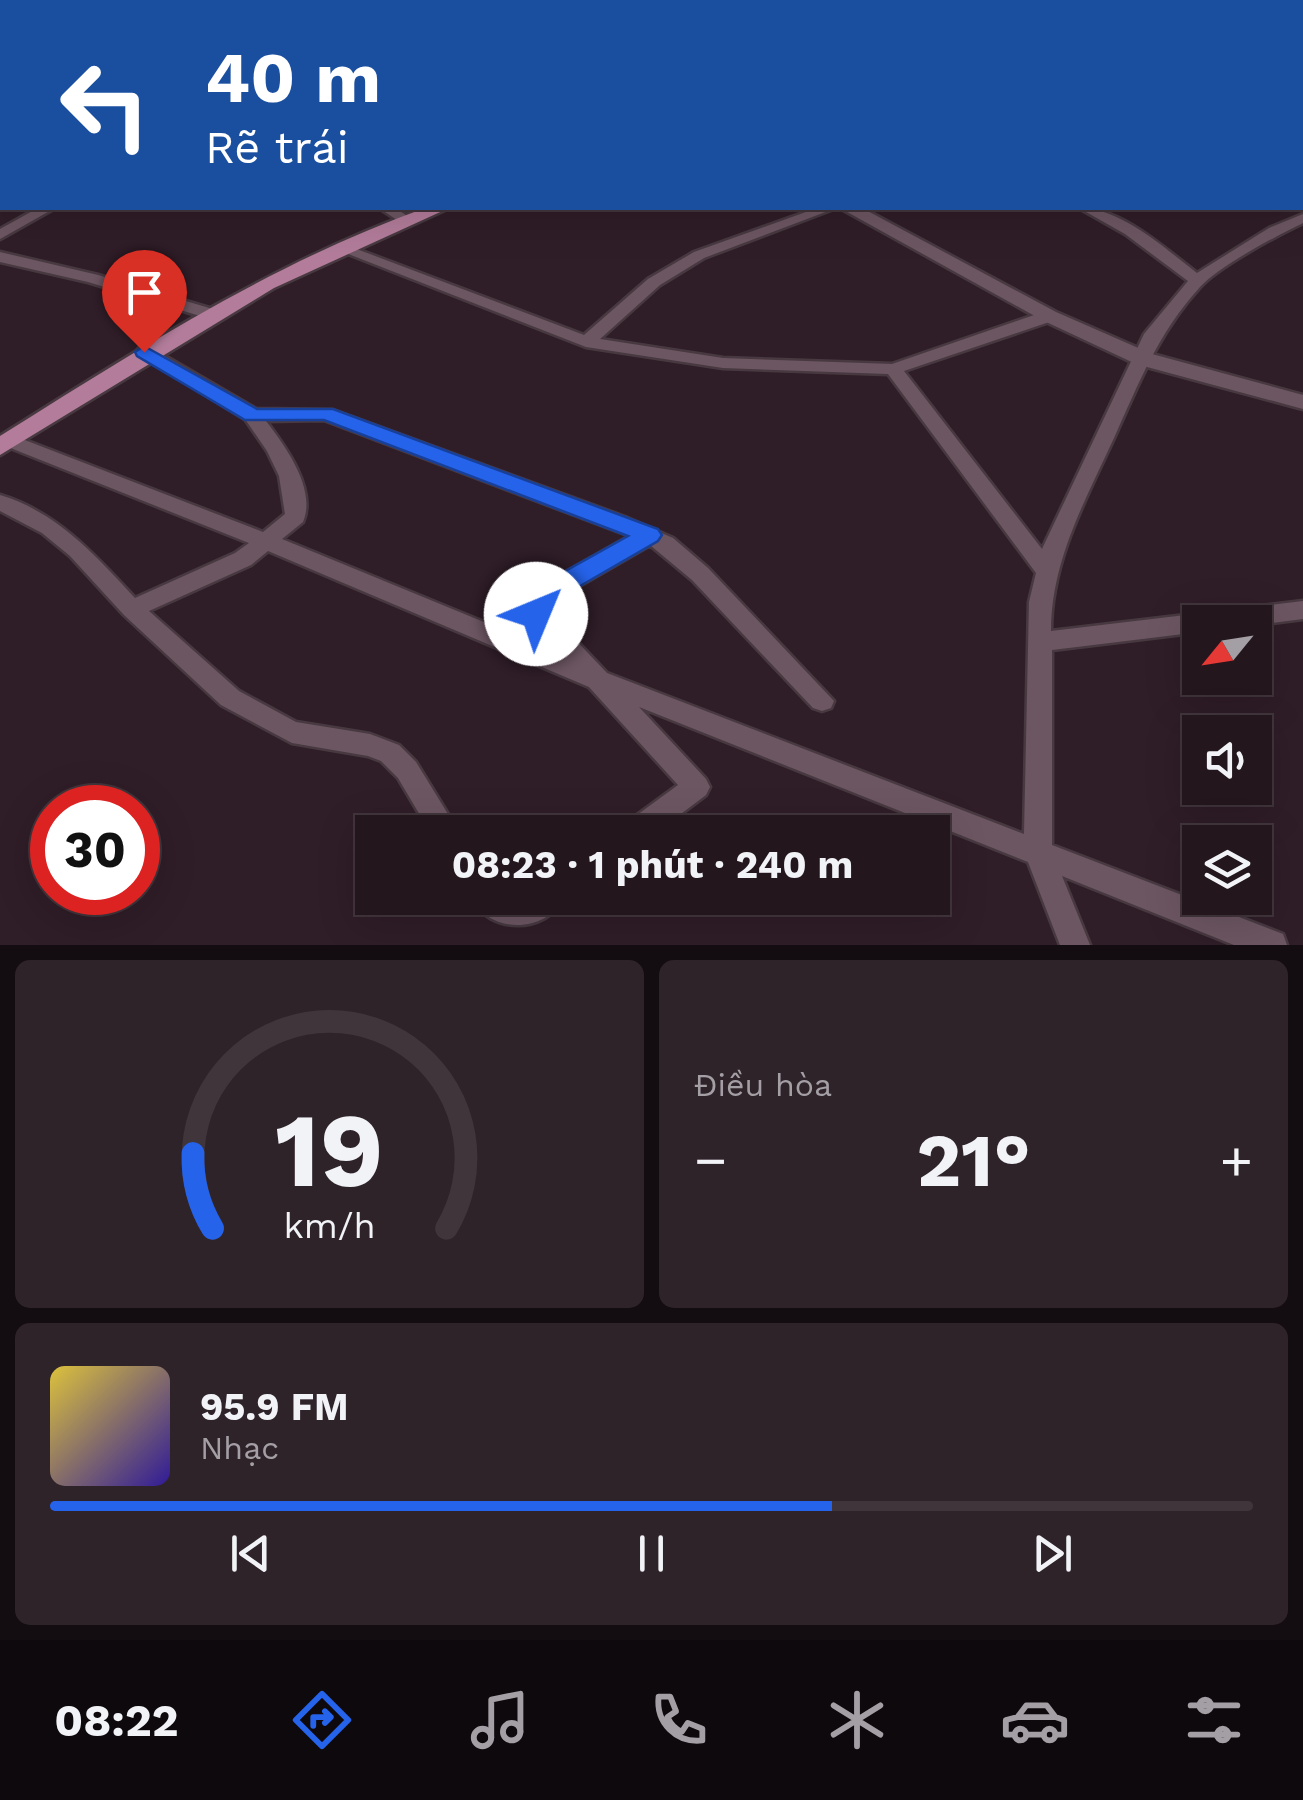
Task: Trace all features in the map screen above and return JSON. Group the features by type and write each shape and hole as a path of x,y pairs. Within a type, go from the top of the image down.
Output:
{"main road":[{"path":"3,442 210,314 341,248 395,213 422,210"}],"street":[{"path":"0,234 44,210"},
{"path":"586,342 678,266 710,250 823,210"},
{"path":"853,210 1049,316 1144,358 1303,402"},
{"path":"1090,210 1130,231 1197,280"},
{"path":"1075,945 1038,853 1040,602 1054,546 1153,334 1197,280 1274,231 1303,218"},
{"path":"341,248 586,342 723,364 893,369 1049,316"},
{"path":"0,256 128,288 210,314"},
{"path":"132,610 243,558 268,542 296,517 297,496 289,471 252,416 144,352"},
{"path":"893,369 1048,572"},
{"path":"252,416 326,414 650,535 700,574 822,701"},
{"path":"3,442 268,542 598,680 1272,945"},
{"path":"0,502 49,528 78,550 132,610 204,677 272,724 292,732 370,744 390,753 407,770 435,815"},
{"path":"650,535 544,595 536,614 697,787 659,815"},
{"path":"1272,614 1303,610"},
{"path":"1040,642 1182,624"}],"route":[{"path":"144,352 252,416 326,414 650,535 544,595 536,614"}]}
